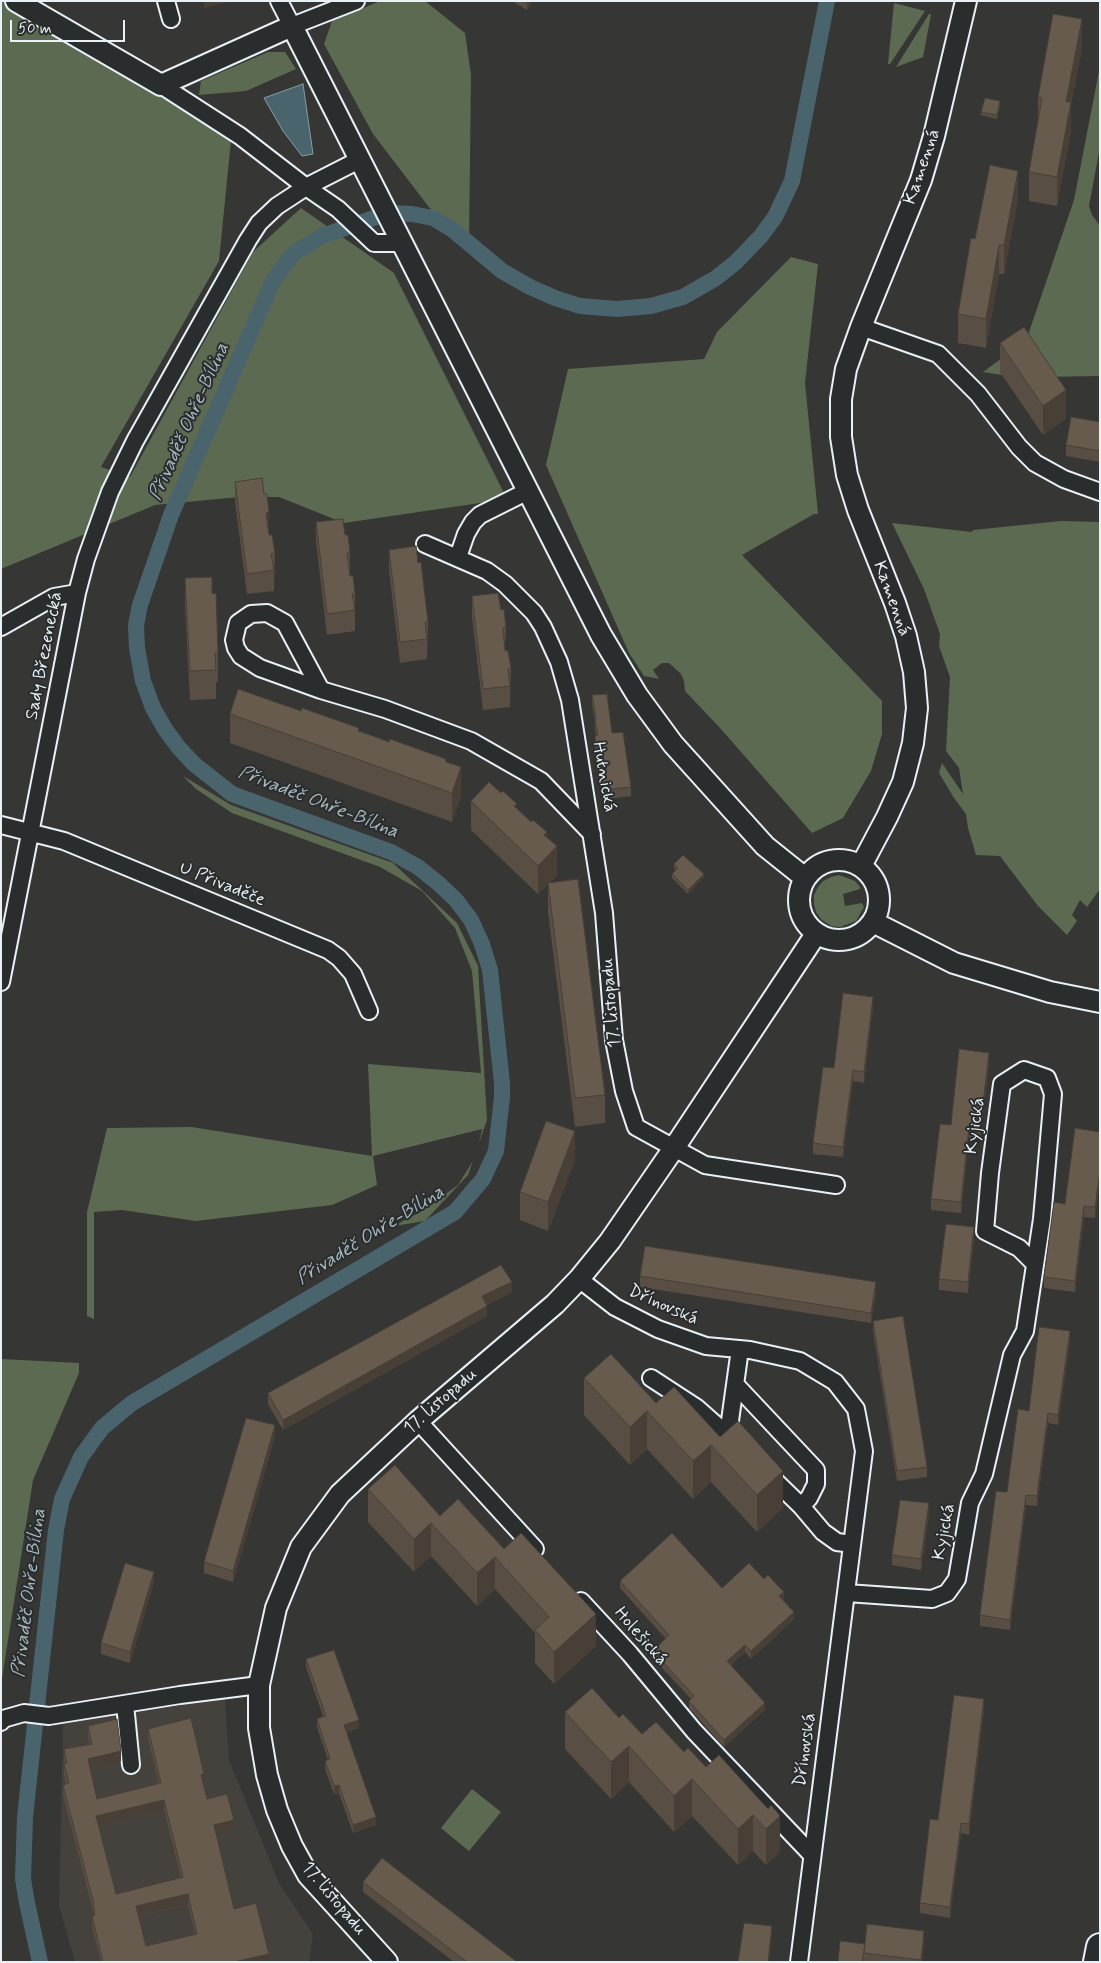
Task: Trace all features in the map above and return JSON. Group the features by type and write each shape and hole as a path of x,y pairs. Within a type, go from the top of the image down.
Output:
{"highway":[{"path":"1097,1962 1100,1947"}],"street":[{"path":"16,1 162,85 240,136 338,209 374,243 402,243"},
{"path":"166,1 171,19"},
{"path":"279,1 377,190 601,635 637,695 673,744 766,846 805,878"},
{"path":"162,85 292,26 356,1"},
{"name":"Kamenná","path":"861,866 903,782 913,744 916,708 914,672 906,636 895,602 856,506 847,475 841,437 841,399 845,376 861,327 920,180 934,136 966,1"},
{"name":"Sady Březenecká","path":"1,982 77,593 86,559 110,492 135,441 248,240 268,214 277,206 306,187 361,159"},
{"path":"861,327 938,354 978,394 1019,447 1036,463 1064,479 1100,492"},
{"path":"458,558 466,534 480,515 528,491"},
{"name":"Hutnická","path":"425,544 487,571 505,584 527,605 543,627 559,662 570,700 592,834"},
{"path":"1,627 54,596 77,593"},
{"name":"Hutnická","path":"321,690 285,623 267,613 251,614 238,623 234,640 236,648 241,656 260,668 321,690 385,709 471,741 541,781 592,834"},
{"path":"1,826 31,832"},
{"name":"U Přivaděče","path":"31,832 64,841 328,950 353,974 370,1011"},
{"name":"17. listopadu","path":"592,834 604,913 614,1040 624,1091 636,1128 674,1148"},
{"path":"843,860 861,866 876,885 879,898 878,910 873,922 854,938 841,941 828,940 816,934 807,926 800,915 799,896 805,878 813,868 824,862 843,860"},
{"path":"873,922 954,963 1050,992 1100,1002"},
{"name":"17. listopadu","path":"387,1962 308,1874 292,1846 277,1810 267,1775 259,1728 259,1685 276,1608 301,1547 340,1494 418,1421 555,1304 579,1279 610,1241 674,1148 816,934"},
{"name":"Kyjická","path":"847,1593 932,1600 947,1593 957,1578 970,1503 984,1474 1012,1355 1024,1332 1035,1264 1042,1219 1053,1094 1047,1078 1024,1070 1002,1084 990,1173 985,1231 1019,1248 1035,1264"},
{"path":"674,1148 704,1166 836,1186"},
{"name":"Dřínovská","path":"579,1279 610,1304 658,1329 706,1346 750,1350 800,1361 835,1382 856,1409 864,1451 799,1962"},
{"path":"728,1435 740,1349"},
{"path":"651,1378 697,1408 728,1435 801,1506 823,1532 837,1542 852,1544"},
{"path":"736,1385 816,1470 816,1484 809,1498 801,1506"},
{"path":"418,1421 546,1562"},
{"name":"Holešická","path":"569,1587 630,1654 694,1731 812,1855"},
{"path":"1,1722 2,1719 24,1713 51,1716 259,1685"},
{"path":"125,1704 131,1765"}],"shaded area":[{"path":"225,1698 229,1760 279,1883 313,1934 309,1962 75,1962 59,1906 63,1724"}],"green space":[{"path":"1,1 140,81 231,140 219,261 101,467 130,477 253,252 301,208 394,273 507,499 344,523 279,497 239,497 155,505 1,569"},
{"path":"380,1 425,1 465,33 471,75 469,241 454,226 435,215 373,134 324,44 332,21"},
{"path":"894,3 925,11 890,64 888,64"},
{"path":"929,14 931,14 923,57 896,67"},
{"path":"268,52 285,52 296,69 246,91 199,95 201,81"},
{"path":"1100,66 1100,147 1089,206 1092,215 1100,226 1100,376 1038,377 1000,372 1002,375 983,372 1020,345 1029,332 1074,200"},
{"path":"791,257 818,264 805,383 818,514 814,514 742,555 882,701 882,734 871,771 843,818 812,833 685,691 681,674 669,663 662,663 653,670 659,679 644,676 629,653 546,465 568,369 704,359 717,332"},
{"path":"1061,521 1100,522 1100,889 1087,907 1080,900 1072,915 1077,921 1067,935 1038,906 1000,856 976,855 966,814 939,773 942,763 963,794 959,768 946,751 950,677 939,646 940,634 924,589 892,523 972,532 973,530"},
{"path":"183,776 231,805 393,863 457,923 478,966 487,1120 479,1143 482,1129 373,1156 377,1185 332,1205 196,1221 122,1210 94,1212 94,1319 87,1316 87,1212 107,1128 192,1127 372,1156 368,1064 481,1073 472,971 455,928 422,891 380,867 232,813 196,789"},
{"path":"839,875 855,881 860,887 860,889 843,894 845,906 862,903 864,907 856,921 840,927 831,926 821,919 816,912 814,904 814,895 823,881"},
{"path":"473,1161 468,1175 425,1221 394,1226 422,1211 458,1185"},
{"path":"1,1359 79,1363 79,1373 33,1480 1,1685"},
{"path":"472,1789 501,1812 469,1851 441,1828"}],"water":[{"path":"303,84 313,154 302,156 283,131 264,98"}],"building":[{"path":"1053,14 1082,19 1066,102 1071,102 1057,177 1029,172 1042,98 1038,97"},
{"path":"985,98 1000,101 997,115 981,112"},
{"path":"990,165 1018,171 1004,245 999,245 986,319 958,314 971,238 975,239"},
{"path":"1024,327 1066,390 1043,406 1000,343"},
{"path":"1071,417 1100,422 1100,451 1066,445"},
{"path":"262,478 264,494 267,494 269,512 266,513 269,535 272,535 275,553 271,554 274,570 247,574 235,482"},
{"path":"343,519 345,535 348,535 350,553 347,553 350,576 353,576 355,594 352,594 355,610 327,614 316,522"},
{"path":"416,546 418,563 421,562 428,622 425,622 427,639 400,642 389,550"},
{"path":"212,577 212,594 216,593 218,653 215,653 216,670 190,671 185,578"},
{"path":"498,593 501,610 504,609 506,628 503,628 505,651 508,651 511,668 508,669 510,686 483,689 472,596"},
{"path":"238,689 301,711 302,708 359,728 358,731 389,742 390,739 446,759 446,762 461,767 452,793 230,714"},
{"path":"607,694 612,733 623,732 631,787 602,790 595,736 598,735 592,695"},
{"path":"489,782 501,793 503,791 517,804 514,806 531,822 533,820 547,832 544,835 557,846 538,866 471,801"},
{"path":"683,855 704,874 688,890 672,874 678,868 674,864"},
{"path":"578,879 605,1095 575,1098 548,883"},
{"path":"843,993 873,997 864,1072 853,1070 843,1147 813,1143 823,1067 834,1068"},
{"path":"959,1049 989,1053 980,1128 969,1127 961,1202 931,1199 940,1124 951,1125"},
{"path":"546,1121 575,1131 548,1202 520,1192"},
{"path":"1075,1128 1100,1132 1100,1171 1095,1207 1084,1206 1075,1281 1044,1277 1054,1202 1065,1204"},
{"path":"946,1224 974,1227 968,1282 939,1279"},
{"path":"645,1246 876,1282 871,1313 640,1276"},
{"path":"501,1265 512,1282 482,1296 487,1306 283,1420 268,1393"},
{"path":"903,1316 927,1467 897,1471 873,1321"},
{"path":"1039,1327 1070,1331 1058,1415 1048,1413 1037,1496 1026,1495 1010,1620 980,1615 996,1491 1007,1492 1018,1409 1029,1411"},
{"path":"611,1354 656,1403 674,1387 720,1437 738,1421 783,1471 757,1495 711,1445 693,1461 647,1411 630,1427 584,1378"},
{"path":"246,1418 275,1425 233,1571 204,1562"},
{"path":"395,1465 440,1516 458,1499 504,1549 521,1533 596,1614 554,1652 535,1630 549,1617 495,1557 477,1573 431,1523 414,1539 368,1489"},
{"path":"900,1500 929,1503 921,1559 892,1555"},
{"path":"672,1533 722,1588 749,1563 764,1579 768,1575 784,1592 779,1596 794,1612 751,1651 745,1645 727,1661 765,1703 724,1740 689,1701 694,1696 653,1651 669,1635 620,1581"},
{"path":"125,1563 154,1572 130,1652 101,1643"},
{"path":"334,1650 359,1720 344,1725 376,1817 353,1825 339,1785 334,1786 325,1761 330,1759 317,1719 326,1716 306,1659"},
{"path":"592,1688 619,1718 623,1714 642,1734 656,1722 684,1752 688,1748 706,1767 719,1755 768,1809 771,1805 780,1816 766,1829 753,1815 738,1829 692,1779 674,1796 629,1746 611,1762 565,1712"},
{"path":"954,1695 984,1699 969,1824 961,1823 950,1907 920,1903 930,1819 938,1820"},
{"path":"191,1718 204,1774 201,1775 207,1799 227,1794 234,1820 214,1825 234,1909 256,1903 269,1954 234,1962 103,1962 92,1916 95,1915 93,1901 63,1785 69,1783 64,1764 67,1763 64,1749 92,1744 88,1726 117,1719 121,1751 88,1759 97,1799 161,1783 148,1729","holes":["164,1800 183,1877 116,1894 96,1816","188,1894 197,1934 146,1946 136,1906"]},
{"path":"382,1858 517,1962 467,1962 363,1882"},
{"path":"744,1923 772,1926 768,1962 738,1962"},
{"path":"867,1924 924,1931 921,1960 864,1953"},
{"path":"840,1941 865,1944 862,1962 838,1962"}],"waterway":[{"name":"Přivaděč Ohře-Bílina","path":"40,1962 23,1879 25,1817 56,1530 62,1499 81,1457 102,1428 132,1403 455,1212 483,1179 496,1151 502,1097 490,970 482,944 471,920 456,900 418,867 391,852 232,794 194,764 179,748 153,708 143,681 137,648 136,625 140,605 171,515 273,281 293,254 322,236 388,213 412,214 433,218 453,230 502,271 530,287 580,306 617,309 651,306 683,297 716,278 736,262 761,236 775,217 792,181 827,1"}]}
